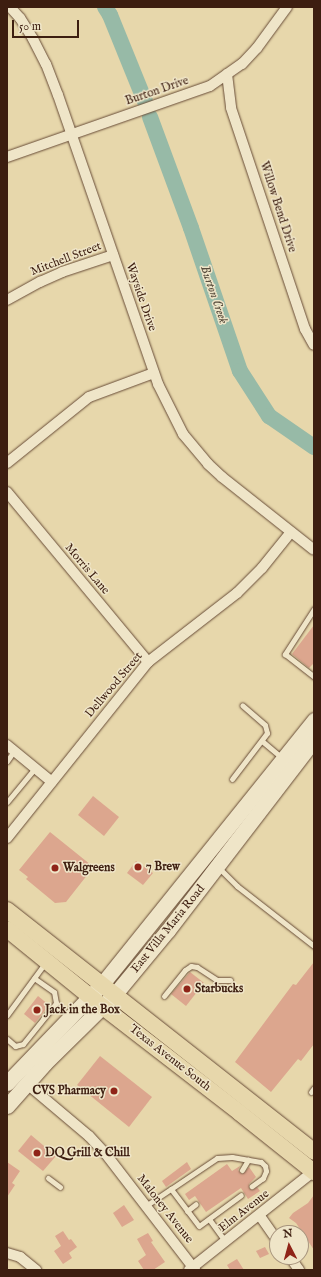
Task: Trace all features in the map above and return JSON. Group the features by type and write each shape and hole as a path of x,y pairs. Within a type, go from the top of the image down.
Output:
{"main road":[{"name":"East Villa Maria Road","path":"7,1106 14,1077 102,984 314,720"},
{"name":"East Villa Maria Road","path":"14,1077 103,1007 115,994 168,930 314,740"},
{"name":"Texas Avenue South","path":"7,910 314,1152"},
{"name":"Texas Avenue South","path":"7,929 90,997 314,1172"}],"street":[{"name":"Wayside Drive","path":"10,7 20,18 46,64 154,373 183,434 208,464 314,550"},
{"name":"Burton Drive","path":"7,157 210,86 242,64 287,7"},
{"name":"Willow Bend Drive","path":"227,74 232,108 305,329 314,345"},
{"name":"Mitchell Street","path":"7,300 62,272 113,255"},
{"path":"7,463 89,397 154,373"},
{"name":"Morris Lane","path":"7,492 148,662"},
{"name":"Dellwood Street","path":"8,833 52,782 148,662 237,593 262,568 291,532"},
{"path":"11,748 52,782"},
{"name":"Maloney Avenue","path":"14,1077 90,1136 147,1205 192,1269"},
{"name":"Elm Avenue","path":"192,1269 314,1172"},
{"path":"260,1216 269,1229"},
{"path":"7,1254 20,1257 36,1270"}],"lane":[{"path":"314,609 285,654 314,677"},
{"path":"232,779 262,741 266,733 265,725 242,705"},
{"path":"262,741 282,758"},
{"path":"7,761 11,748"},
{"path":"7,802 35,768"},
{"path":"217,866 237,886 314,946"},
{"path":"7,1015 46,962"},
{"path":"164,996 185,970 191,966 197,967 217,980 230,980"},
{"path":"7,1039 16,1046 23,1044 56,1003 54,992 34,978"},
{"path":"147,1205 217,1158 261,1162 265,1166 266,1171 263,1178 252,1186"},
{"path":"242,1170 248,1160"},
{"path":"48,1178 60,1187"},
{"path":"171,1189 199,1226 241,1194"},
{"path":"188,1211 196,1204"},
{"path":"209,1219 226,1242"}],"building":[{"path":"314,625 314,663 309,668 292,654"},
{"path":"93,796 119,817 104,836 78,815"},
{"name":"Walgreens","path":"50,832 91,865 86,872 88,874 66,902 55,903 26,879 28,877 19,870"},
{"name":"7 Brew","path":"136,861 153,873 143,885 127,873"},
{"path":"314,962 314,1044 301,1061 298,1059 271,1092 235,1062 293,984 296,985"},
{"name":"Starbucks","path":"190,972 204,983 186,1006 171,994"},
{"name":"Jack in the Box","path":"38,996 49,1005 35,1023 24,1014"},
{"name":"CVS Pharmacy","path":"100,1056 152,1097 129,1127 77,1085"},
{"name":"DQ Grill & Chill","path":"31,1135 56,1156 43,1171 18,1151"},
{"path":"7,1162 20,1171 12,1183 15,1185 7,1197"},
{"path":"187,1162 191,1169 166,1187 162,1181"},
{"path":"227,1164 232,1171 240,1166 238,1170 242,1174 249,1167 256,1177 249,1184 249,1188 253,1190 257,1187 260,1191 248,1199 241,1188 206,1212 195,1196 189,1200 185,1194"},
{"path":"314,1195 314,1250 309,1242 309,1225 297,1225 289,1218 293,1213 308,1203"},
{"path":"124,1205 134,1220 122,1227 113,1213"},
{"path":"63,1231 69,1240 71,1239 77,1247 69,1253 72,1258 63,1264 54,1251 61,1246 55,1236"},
{"path":"148,1233 153,1241 151,1242 165,1262 153,1270 144,1270 138,1261 146,1255 137,1239"},
{"path":"265,1247 269,1254 260,1258 256,1251"},
{"path":"237,1259 244,1270 230,1270 227,1265"}],"waterway":[{"name":"Burton Creek","path":"105,7 110,15 145,101"},
{"name":"Burton Creek","path":"150,117 191,228 240,371 269,416 314,447"}],"place":[{"name":"7 Brew","path":"138,867"},
{"name":"Walgreens","path":"55,868"},
{"name":"Starbucks","path":"187,989"},
{"name":"Jack in the Box","path":"37,1010"},
{"name":"CVS Pharmacy","path":"114,1091"},
{"name":"DQ Grill & Chill","path":"37,1153"}]}
